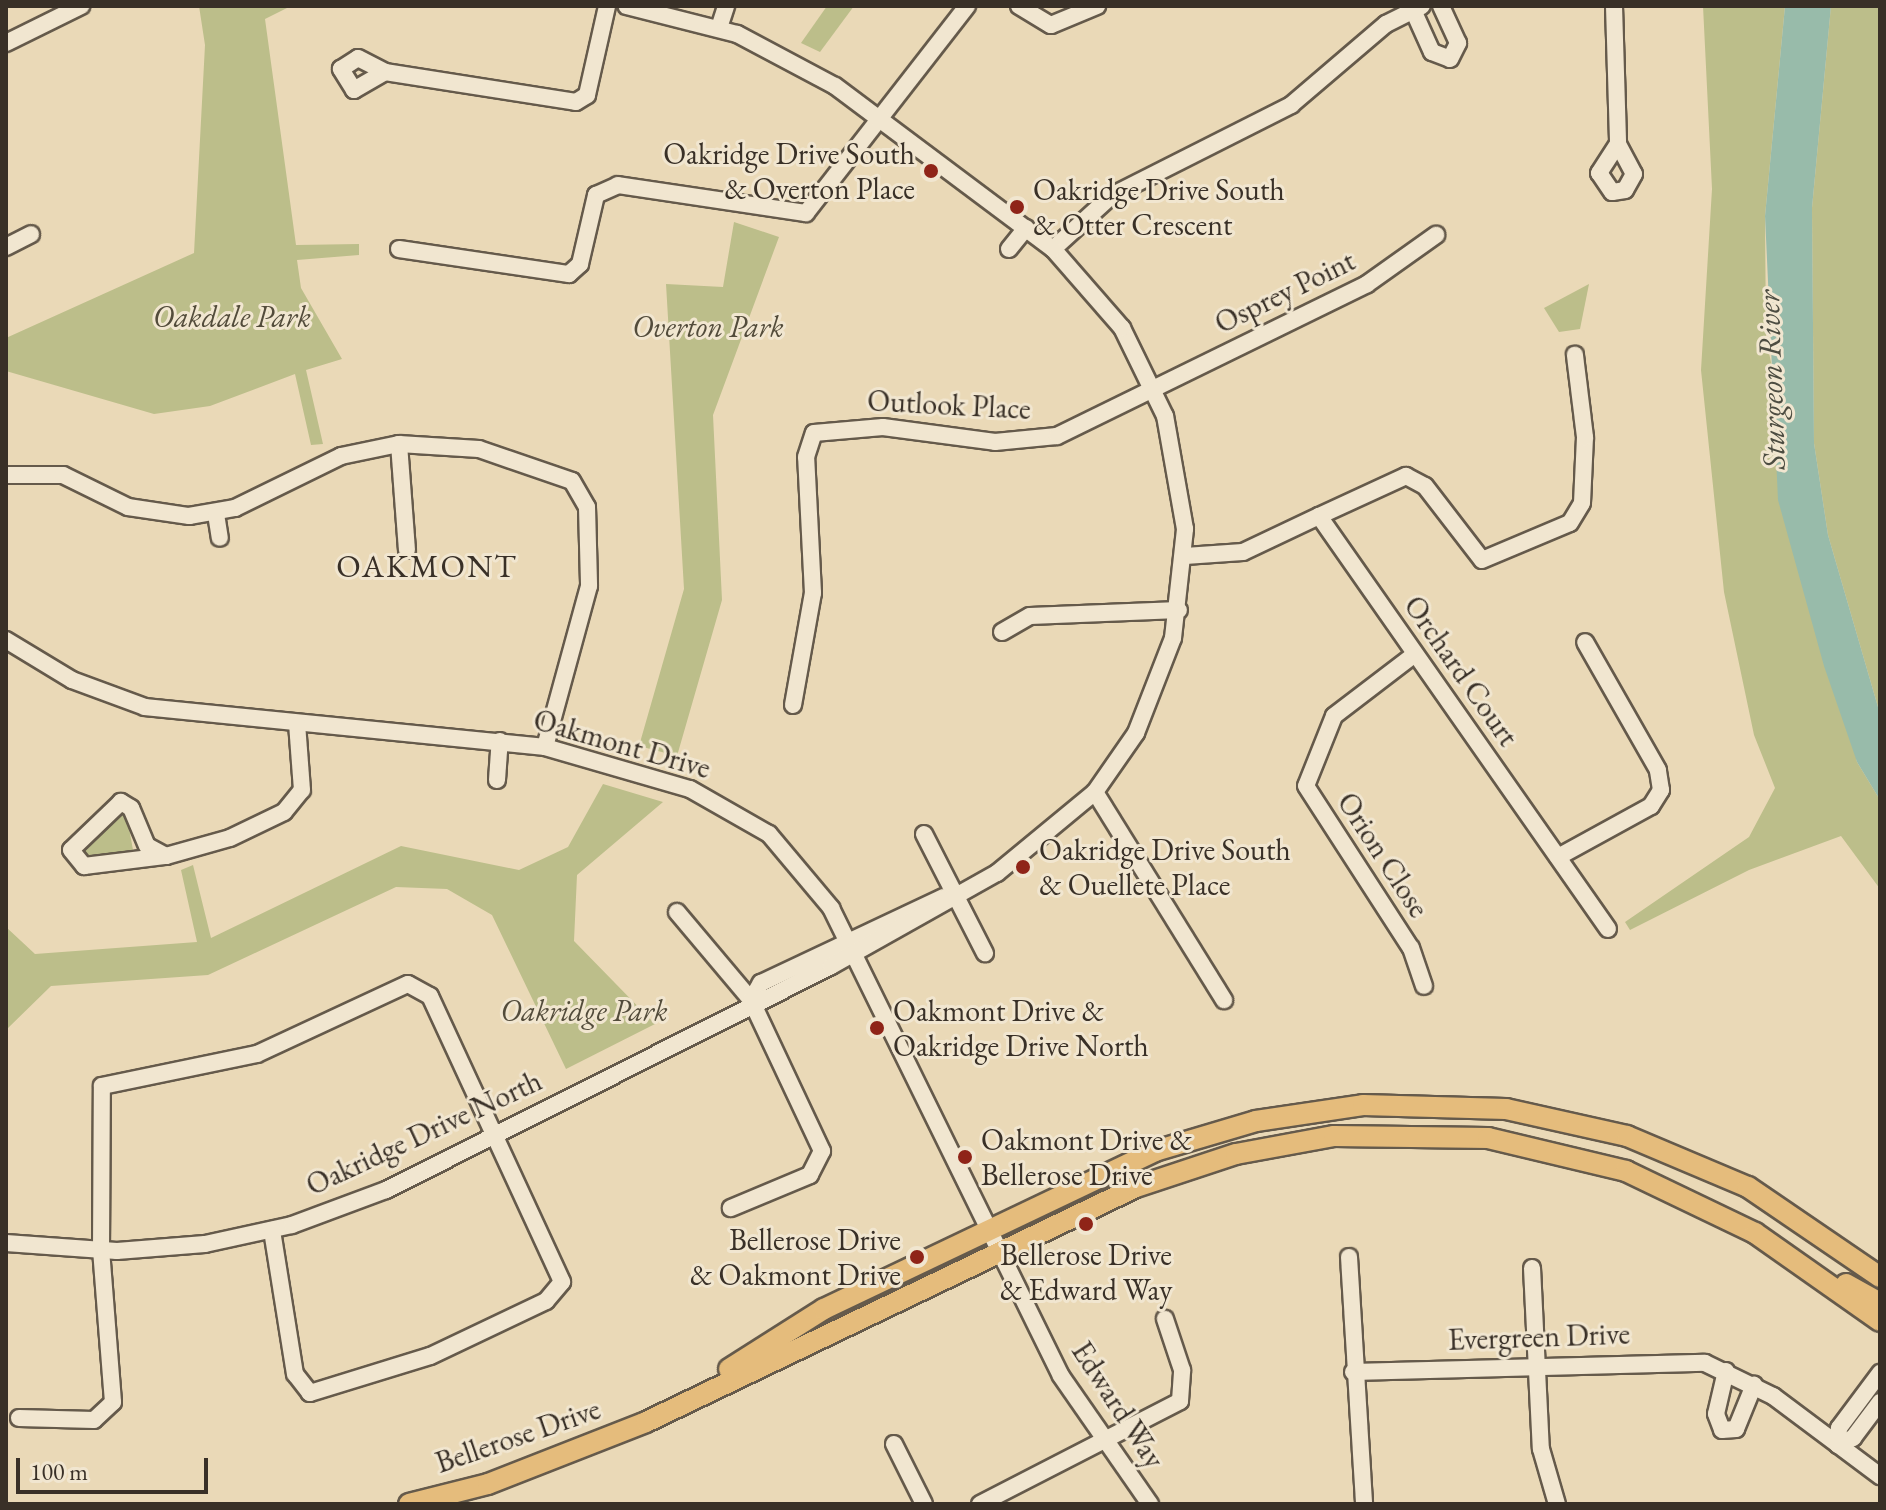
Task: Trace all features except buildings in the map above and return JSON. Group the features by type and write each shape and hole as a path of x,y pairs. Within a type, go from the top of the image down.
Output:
{"main road":[{"name":"Bellerose Drive","path":"646,1422 824,1309 1155,1151 1222,1130 1327,1109 1439,1103 1549,1116 1658,1146 1777,1204 1880,1277"},
{"name":"Bellerose Drive","path":"409,1504 488,1484 646,1422 998,1250 1204,1162 1367,1133 1445,1134 1565,1152 1659,1184 1755,1233 1880,1321"},
{"path":"1755,1233 1880,1303"}],"street":[{"path":"6,43 81,6"},
{"path":"385,72 576,102 587,95 607,6"},
{"name":"Oakridge Drive North","path":"6,1243 101,1251 272,1230 368,1198 1021,858 1095,792 1152,699 1179,610 1185,556 1178,464 1155,390 1109,309 1053,249 1026,228 881,120 776,50 719,28 626,6"},
{"path":"719,28 726,6"},
{"path":"399,249 569,274 580,264 596,195 618,185 806,213 967,6"},
{"path":"1019,6 1051,25 1097,6"},
{"path":"1053,249 1111,196 1291,105 1374,33 1418,8 1432,52 1450,59 1458,43 1441,6"},
{"path":"1614,6 1618,144"},
{"path":"1009,249 1026,228"},
{"path":"6,247 31,234"},
{"name":"Osprey Point","path":"1155,390 1367,284 1436,235"},
{"path":"1185,556 1243,552 1406,476 1425,486 1482,560 1570,523 1582,503 1585,437 1575,355"},
{"name":"Outlook Place","path":"793,705 813,593 806,457 814,433 896,427 1027,441 1086,426 1155,390"},
{"path":"399,444 407,550"},
{"path":"6,475 63,475 158,514 216,514 332,459 399,444 492,452 568,478 584,493 587,599 545,747"},
{"path":"216,514 220,538"},
{"name":"Orchard Court","path":"1319,516 1608,929"},
{"path":"1002,632 1030,616 1179,610"},
{"path":"1558,857 1651,806 1661,790 1658,770 1585,642"},
{"name":"Oakmont Drive","path":"9,649 72,680 145,707 545,747 676,784 745,816 800,866 850,947 998,1250"},
{"name":"Orion Close","path":"1415,654 1334,716 1306,786 1411,948 1424,986"},
{"path":"166,856 147,846 131,808 121,802 71,850 87,866 166,856 230,838 296,803 302,790 297,723"},
{"name":"Oakmont Drive","path":"497,780 500,741"},
{"path":"1095,792 1224,1000"},
{"path":"924,834 985,953"},
{"path":"677,912 700,931 751,1000 823,1157 810,1175 731,1208"},
{"path":"19,1418 94,1420 111,1407 101,1251 98,1098 106,1082 257,1054 408,984 430,996 559,1267 561,1286 546,1301 430,1356 326,1391 302,1389 272,1230"},
{"name":"Edward Way","path":"998,1250 1101,1442 1150,1504"},
{"path":"1349,1257 1353,1372 1364,1504"},
{"path":"1532,1268 1541,1449 1557,1504"},
{"path":"980,1504 1182,1398 1182,1370 1165,1319"},
{"name":"Evergreen Drive","path":"1353,1372 1677,1360 1726,1371 1754,1385 1880,1476"},
{"path":"1726,1371 1716,1414 1722,1430 1736,1429 1754,1385"},
{"path":"1880,1373 1839,1428 1838,1445 1853,1438 1880,1402"},
{"path":"894,1444 924,1504"}],"green space":[{"name":"Oakdale Park","path":"199,6 291,6 265,19 296,245 359,244 359,255 297,260 301,288 342,359 306,370 323,444 311,445 295,374 210,406 154,414 6,371 6,338 194,253 205,45"},
{"path":"827,6 854,6 820,52 801,43"},
{"path":"1703,6 1785,6 1765,216 1766,339 1857,762 1880,800 1880,889 1841,836 1749,870 1630,930 1625,922 1749,837 1775,788 1754,735 1724,592 1701,370 1712,189"},
{"path":"1831,6 1880,6 1880,714 1828,535 1814,443 1812,208"},
{"name":"Overton Park","path":"734,222 779,237 713,415 722,600 677,756 639,746 684,589 666,284 723,287"},
{"path":"1589,284 1580,329 1559,332 1544,308"},
{"name":"Oakridge Park","path":"603,784 663,802 577,875 574,941 655,1024 566,1069 492,915 447,889 396,887 208,975 51,986 6,1030 6,927 35,954 197,942 181,870 193,865 211,938 401,846 519,870 568,847"},
{"path":"119,812 127,817 133,850 87,860 82,847"}],"shaded area":[{"path":"1785,6 1831,6 1812,208 1814,443 1828,535 1880,714 1880,800 1857,762 1824,666 1778,500 1765,216"}],"place":[{"name":"Oakridge Drive South & Overton Place","path":"931,171"},
{"name":"Oakridge Drive South & Otter Crescent","path":"1017,207"},
{"name":"Oakridge Drive South & Ouellete Place","path":"1023,867"},
{"name":"Oakmont Drive & Oakridge Drive North","path":"877,1028"},
{"name":"Oakmont Drive & Bellerose Drive","path":"965,1157"},
{"name":"Bellerose Drive & Edward Way","path":"1086,1224"},
{"name":"Bellerose Drive & Oakmont Drive","path":"917,1257"}],"district":[{"name":"OAKMONT","path":"427,566"}],"water label":[{"name":"Sturgeon River","path":"1771,380"}]}
